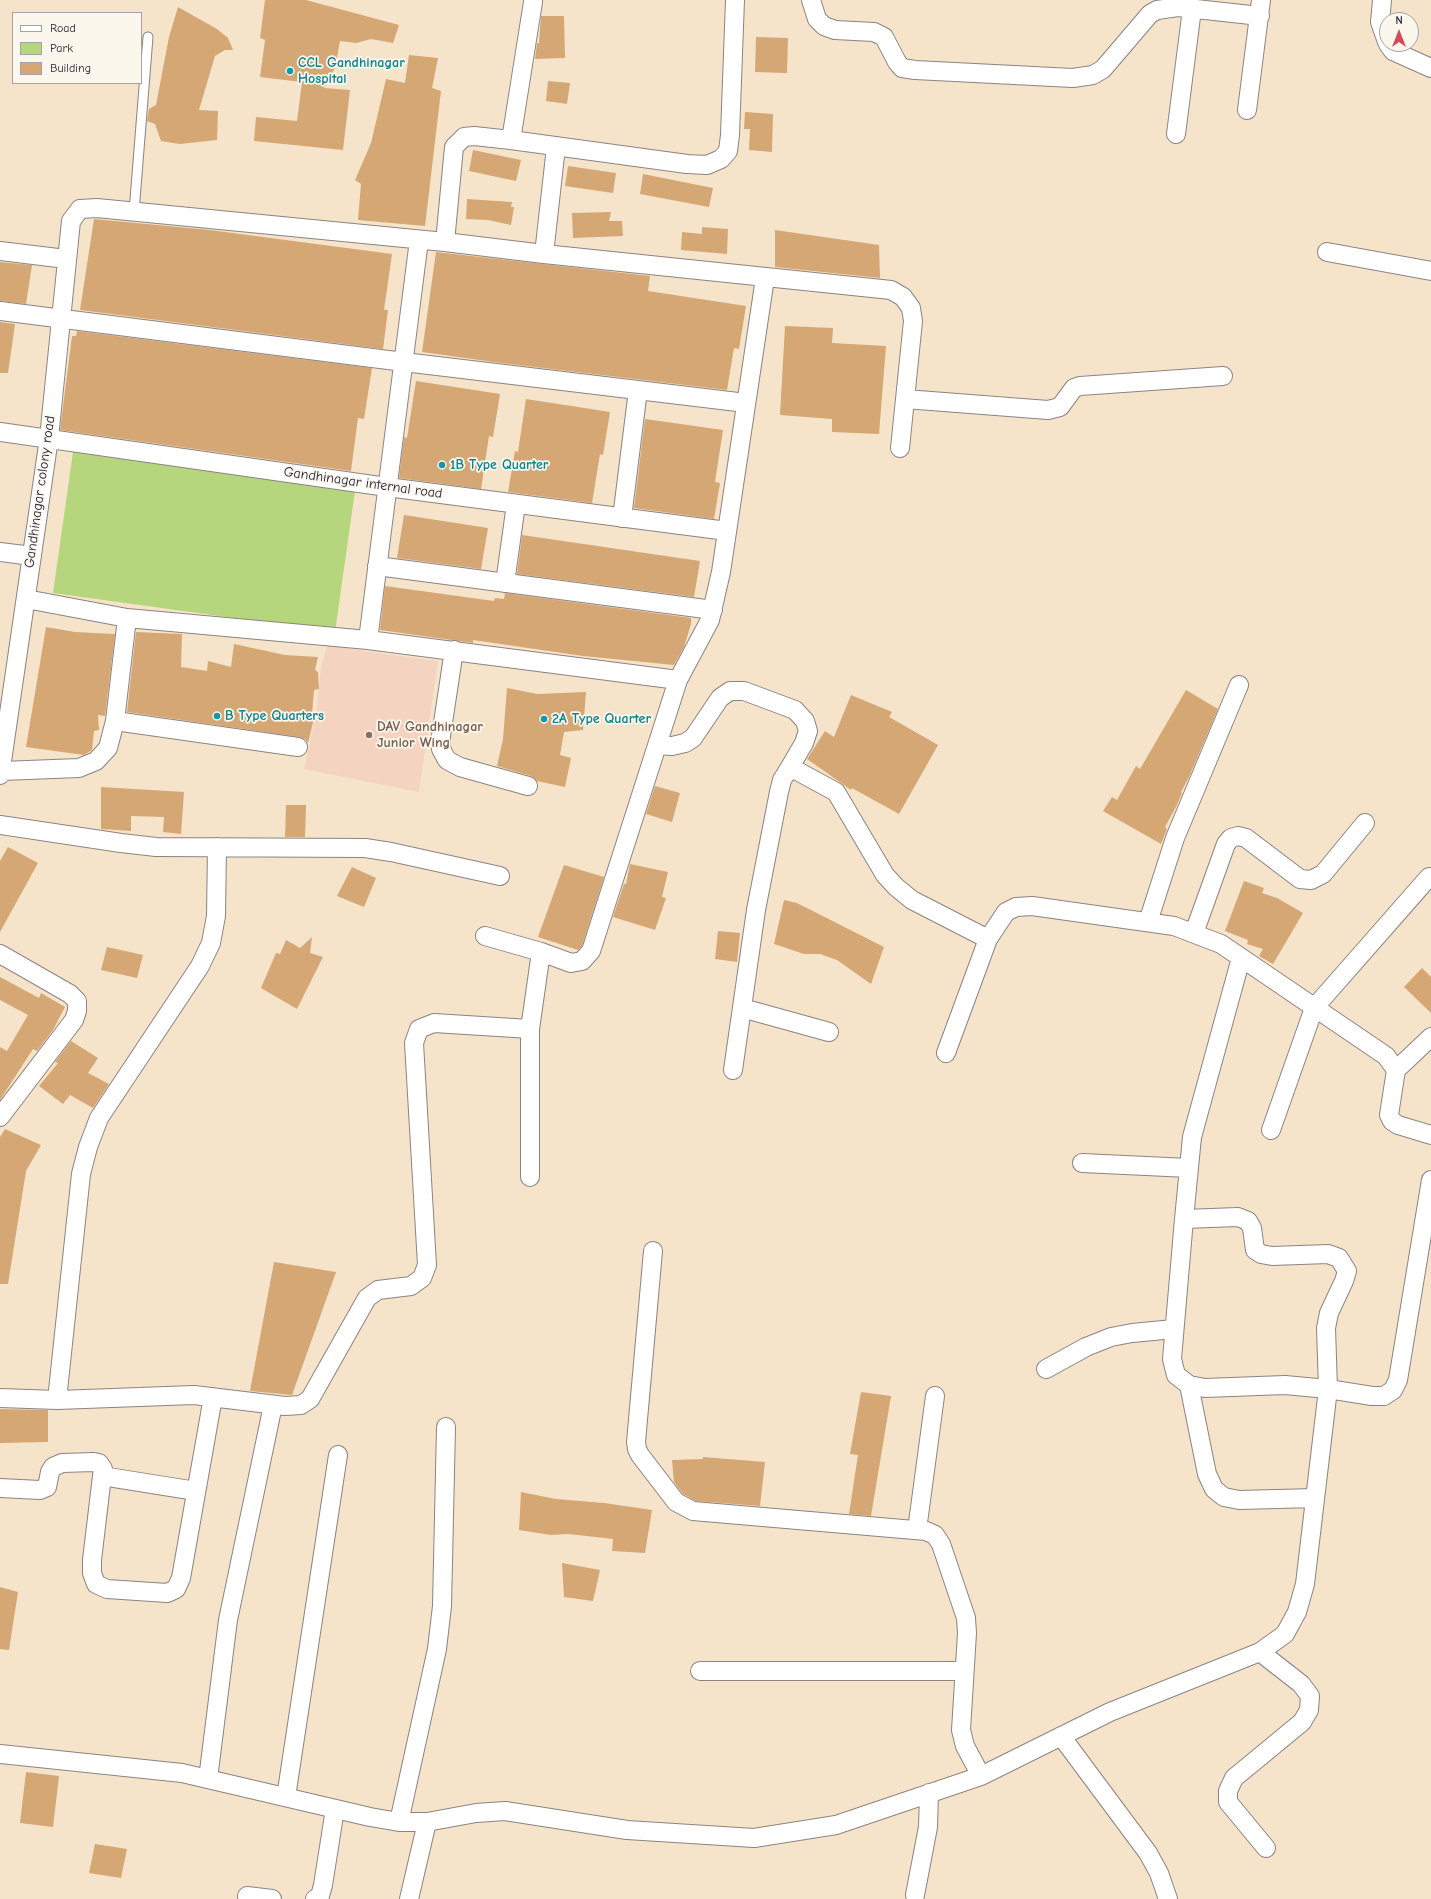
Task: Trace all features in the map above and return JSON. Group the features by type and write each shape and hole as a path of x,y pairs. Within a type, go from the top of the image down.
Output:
{"street":[{"path":"445,242 454,146 464,137 474,136 511,140 687,164 707,165 721,159 728,151 730,135 735,0"},
{"path":"811,0 817,19 824,26 835,30 874,32 884,37 897,62 902,68 915,70 1073,78 1093,75 1102,69 1150,14 1165,8 1260,8 1247,110"},
{"path":"1381,12 1382,0"},
{"path":"511,140 533,2"},
{"path":"1176,134 1192,8"},
{"path":"1401,52 1431,68"},
{"path":"544,254 556,147"},
{"name":"Gandhinagar colony road","path":"1,773 7,682 26,599 32,556 48,438 71,221 80,209 97,208 134,212"},
{"path":"134,212 445,242 765,278 891,290 903,297 911,308 913,322 900,448"},
{"path":"368,640 419,240"},
{"path":"0,251 66,259"},
{"path":"1327,252 1431,271"},
{"path":"484,936 541,952 571,963 582,961 591,950 678,680 710,620 713,610 727,531 765,278"},
{"path":"0,311 746,403"},
{"path":"905,399 1048,410 1060,407 1074,388 1080,386 1223,376"},
{"path":"622,518 638,390"},
{"name":"Gandhinagar internal road","path":"0,432 387,487 727,531"},
{"path":"505,583 516,504"},
{"path":"0,552 32,556"},
{"path":"377,566 713,610"},
{"path":"26,599 127,618 368,640 678,680"},
{"path":"1,773 79,768 96,761 108,748 115,721 127,618"},
{"path":"454,650 441,736 441,749 447,760 460,767 528,786"},
{"path":"1148,922 1175,838 1239,685"},
{"path":"658,745 672,746 685,743 693,738 720,698 730,691 744,691 795,710 805,721 808,731 804,743 782,780 779,792 754,924 733,1070"},
{"path":"115,721 298,747"},
{"path":"790,767 836,792 885,875 896,887 912,900 988,939"},
{"path":"1194,933 1226,844 1232,838 1238,836 1246,838 1300,879 1311,880 1323,874 1365,824"},
{"path":"0,825 121,844 156,847 365,848 391,852 500,876"},
{"path":"57,1400 81,1174 88,1147 99,1118 200,966 211,943 216,916 217,847"},
{"path":"1271,1130 1314,1008 1429,877"},
{"path":"946,1053 988,939 1006,912 1016,907 1032,906 1174,926 1221,944 1386,1056 1396,1070"},
{"path":"530,1177 530,1029 541,952"},
{"path":"0,954 70,994 77,1001 77,1010 74,1020 0,1117"},
{"path":"1241,958 1192,1137 1174,1329 1172,1359 1176,1375 1189,1385 1206,1388 1285,1385 1328,1389 1372,1396 1384,1396 1393,1390 1398,1380 1431,1180"},
{"path":"742,1008 829,1032"},
{"path":"0,1398 57,1400 168,1395 213,1397 273,1405 301,1405 310,1399 367,1298 378,1290 411,1286 422,1278 427,1266 414,1043 419,1029 434,1024 530,1029"},
{"path":"1430,1040 1396,1070 1389,1115 1392,1121 1398,1125 1431,1135"},
{"path":"1082,1164 1189,1168"},
{"path":"0,1754 143,1767 182,1773 334,1809 399,1822 427,1822 476,1813 505,1811 626,1830 754,1838 836,1825 981,1776 1110,1712 1260,1652 1285,1634 1297,1612 1305,1584 1328,1389 1326,1328 1329,1313 1347,1271 1339,1258 1328,1254 1272,1256 1261,1254 1255,1250 1252,1228 1248,1221 1238,1217 1184,1219"},
{"path":"653,1251 636,1442 640,1455 676,1502 684,1507 702,1512 917,1530 926,1531 935,1535 941,1544 966,1618 967,1633 961,1730 965,1746 981,1776"},
{"path":"1046,1369 1086,1347 1111,1337 1132,1333 1174,1329"},
{"path":"1189,1385 1207,1474 1214,1489 1224,1497 1239,1500 1316,1498"},
{"path":"917,1530 935,1396"},
{"path":"0,1488 40,1490 47,1487 50,1472 54,1467 62,1463 94,1462 99,1464 103,1469 92,1573 96,1584 106,1589 167,1593 176,1589 181,1578 213,1397"},
{"path":"208,1779 228,1620 273,1405"},
{"path":"399,1822 430,1685 438,1641 442,1606 446,1427"},
{"path":"286,1797 338,1455"},
{"path":"102,1476 196,1491"},
{"path":"1260,1652 1301,1684 1310,1696 1309,1710 1302,1722 1234,1778 1228,1790 1228,1802 1266,1848"},
{"path":"700,1671 964,1671"},
{"path":"1062,1736 1148,1853 1159,1872 1168,1899"},
{"path":"915,1895 928,1827 929,1793"},
{"path":"315,1899 320,1896 323,1886 334,1809"},
{"path":"409,1899 427,1822"},
{"path":"247,1896 272,1899"}],"lane":[{"path":"134,212 148,37"}],"shaded area":[{"name":"DAV Gandhinagar Junior Wing","path":"328,644 363,651 438,661 419,792 304,769 316,716 321,667"}],"green space":[{"path":"73,452 355,491 335,632 53,593"}],"building":[{"path":"265,0 306,0 399,25 393,43 371,39 356,43 340,41 335,68 324,88 350,90 343,150 254,141 256,117 297,121 302,82 260,77 265,40 260,38"},
{"path":"178,7 217,29 228,38 233,50 225,50 215,56 199,110 218,111 217,140 180,144 161,141 155,124 147,121 149,109 156,105 169,37"},
{"path":"541,16 564,16 565,58 535,59 537,43 539,43"},
{"path":"756,37 788,38 787,73 755,72"},
{"path":"409,55 438,58 432,88 441,91 425,226 358,220 361,184 355,180 371,143 386,79 405,83"},
{"path":"548,81 570,83 567,104 546,101"},
{"path":"745,112 773,114 772,152 749,150 750,129 744,129"},
{"path":"473,150 521,160 516,181 469,171"},
{"path":"568,166 616,173 613,193 565,186"},
{"path":"643,174 713,188 709,207 640,194"},
{"path":"467,199 512,202 511,207 514,207 511,225 488,220 466,219"},
{"path":"611,212 609,221 622,221 623,236 573,238 572,213"},
{"path":"94,219 210,230 392,254 384,310 388,310 383,349 80,310"},
{"path":"702,227 728,229 727,254 681,250 682,232 702,234"},
{"path":"775,230 879,245 880,278 775,267"},
{"path":"436,252 650,276 648,291 746,306 739,349 734,348 727,390 422,352"},
{"path":"0,262 32,265 26,304 0,301"},
{"path":"0,322 15,324 8,373 0,373"},
{"path":"785,326 833,328 832,343 886,346 879,434 832,432 832,419 780,415"},
{"path":"77,331 372,368 364,419 358,418 351,471 60,430 72,336 76,336"},
{"path":"416,381 500,394 493,437 489,436 481,489 399,478 404,437 407,438"},
{"path":"526,399 610,412 603,455 600,454 592,503 508,492 515,451 518,452"},
{"path":"645,419 723,430 715,482 720,483 714,519 634,508"},
{"path":"404,515 488,528 481,569 397,558"},
{"path":"522,535 700,561 694,597 517,574"},
{"path":"385,586 494,601 495,598 504,599 505,593 691,618 691,624 684,647 674,665 583,656 473,640 473,643 380,630"},
{"path":"46,627 75,632 115,634 105,716 98,715 99,730 94,731 92,750 84,755 26,747"},
{"path":"136,632 182,634 181,667 207,671 208,661 231,667 234,644 285,655 318,657 315,670 318,672 319,689 314,690 312,714 315,715 308,743 305,739 299,737 127,712"},
{"name":"2A Type Quarter","path":"507,688 537,694 586,692 583,730 564,732 560,755 571,758 565,787 537,781 531,776 497,766 503,739"},
{"path":"1186,690 1218,709 1181,792 1182,793 1176,807 1165,827 1167,829 1161,844 1103,811 1112,797 1117,800 1136,766 1140,769"},
{"path":"851,695 892,712 889,717 938,745 899,814 852,788 851,790 807,759 825,731 834,737"},
{"path":"655,786 680,793 672,822 646,814"},
{"path":"101,787 184,792 181,834 163,832 164,817 131,816 131,831 101,829"},
{"path":"286,805 306,805 305,837 285,837"},
{"path":"8,847 38,863 0,932 0,861"},
{"path":"630,864 668,872 662,897 666,898 655,930 613,917 624,884 626,884"},
{"path":"564,865 604,877 582,946 578,950 538,937"},
{"path":"352,867 376,878 364,907 337,896"},
{"path":"1244,881 1264,888 1262,893 1277,898 1303,913 1273,964 1259,956 1263,949 1247,944 1248,940 1225,931"},
{"path":"784,900 797,903 884,947 871,984 837,960 820,954 804,954 774,944"},
{"path":"718,931 740,933 737,962 715,959"},
{"path":"312,937 310,953 323,957 297,1009 261,988 276,953 280,954 286,940 300,948"},
{"path":"107,947 143,955 137,978 101,970"},
{"path":"1422,968 1431,977 1431,1013 1404,987"},
{"path":"0,977 39,998 41,993 65,1007 53,1030 37,1051 33,1049 0,1100 0,1047 7,1051 28,1015 0,1000"},
{"path":"71,1041 98,1058 88,1073 109,1084 93,1108 70,1095 63,1104 39,1086 58,1063 55,1062"},
{"path":"5,1129 41,1145 26,1171 8,1284 0,1284 0,1137"},
{"path":"274,1262 336,1272 292,1395 250,1391"},
{"path":"861,1392 891,1396 871,1516 849,1514 858,1455 850,1454"},
{"path":"0,1409 48,1410 48,1442 0,1443"},
{"path":"703,1457 765,1462 760,1506 696,1501 683,1494 674,1482 672,1460 703,1459"},
{"path":"521,1492 556,1499 604,1503 652,1510 645,1553 612,1551 613,1539 568,1534 551,1535 519,1530"},
{"path":"562,1563 600,1570 593,1601 564,1597"},
{"path":"0,1587 18,1592 9,1650 0,1649"},
{"path":"26,1772 59,1776 53,1827 20,1823"},
{"path":"95,1844 127,1849 121,1878 89,1873"}],"place":[{"name":"CCL Gandhinagar Hospital","path":"290,71"},
{"name":"1B Type Quarter","path":"442,465"},
{"name":"B Type Quarters","path":"217,716"},
{"name":"2A Type Quarter","path":"544,719"},
{"name":"DAV Gandhinagar Junior Wing","path":"369,735"}]}
